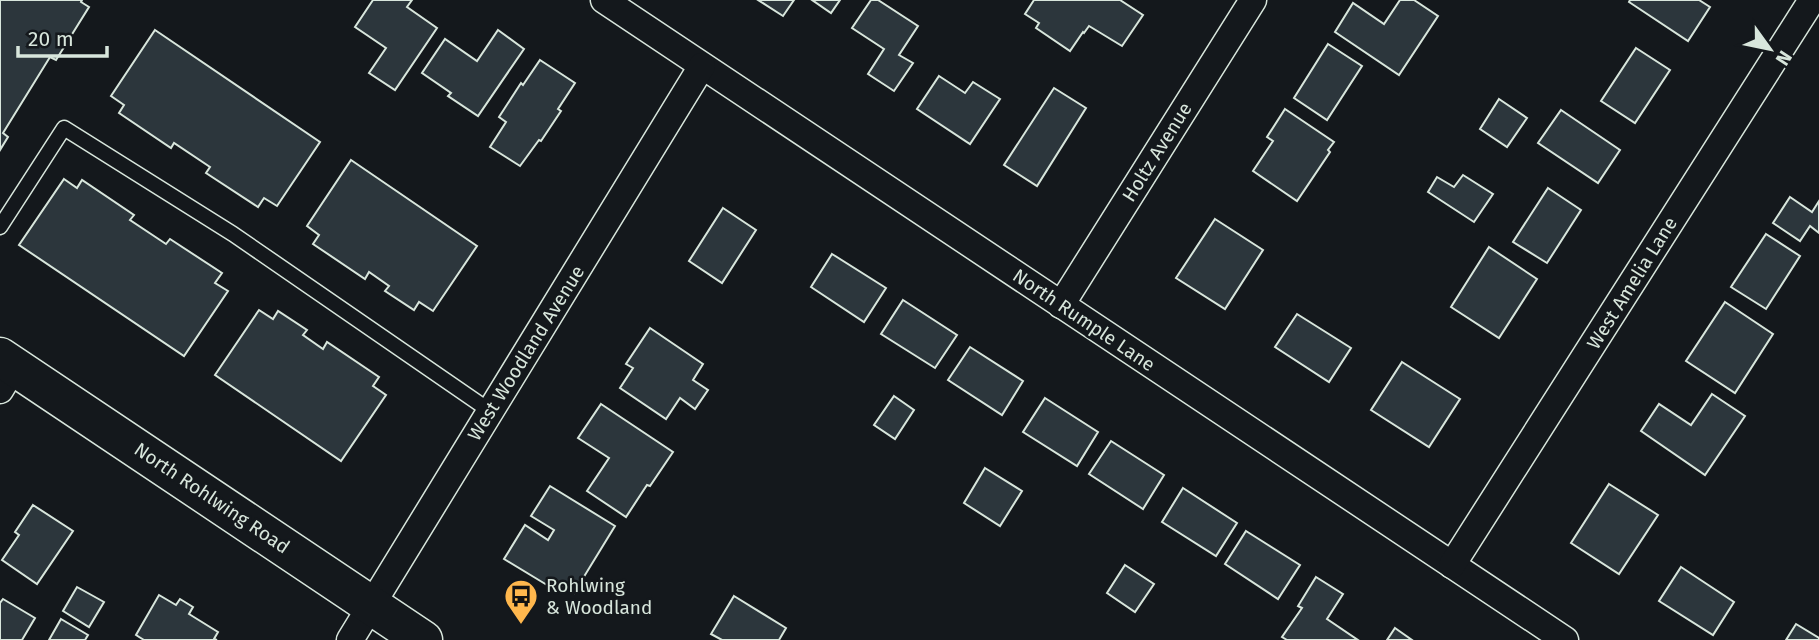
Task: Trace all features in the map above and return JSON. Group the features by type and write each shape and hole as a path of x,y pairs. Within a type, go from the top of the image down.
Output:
{"main road":[{"name":"North Rohlwing Road","path":"5,371 423,640"}],"street":[{"name":"North Rumple Lane","path":"604,0 1565,640"},
{"name":"Holtz Avenue","path":"1061,305 1253,0"},
{"name":"West Amelia Lane","path":"1452,565 1812,0"},
{"name":"West Woodland Avenue","path":"350,640 702,66"}],"lane":[{"path":"0,227 64,128 233,234 490,411"}],"building":[{"path":"0,0 82,0 81,2 89,7 56,60 50,57 3,133 8,137 0,150"},
{"path":"373,0 412,0 407,7 437,28 395,90 369,73 386,48 355,27"},
{"path":"758,0 794,0 783,16"},
{"path":"812,0 840,0 831,13"},
{"path":"871,0 878,0 918,26 899,55 913,63 894,91 868,74 884,49 852,28"},
{"path":"1034,0 1120,0 1143,15 1122,46 1089,26 1070,51 1036,28 1039,23 1025,14"},
{"path":"1400,0 1414,0 1438,16 1399,75 1335,32 1353,3 1384,24"},
{"path":"1699,0 1710,7 1688,41 1629,2"},
{"path":"155,30 320,142 277,206 264,198 258,207 206,173 210,167 174,143 171,148 119,113 124,105 111,96"},
{"path":"498,30 524,49 478,116 448,96 451,93 422,73 445,39 477,61"},
{"path":"1328,44 1362,66 1327,120 1294,98"},
{"path":"1636,48 1670,70 1635,123 1601,101"},
{"path":"540,60 575,83 558,109 561,111 520,166 490,147 506,122 499,117"},
{"path":"939,76 965,93 973,82 1000,99 970,144 917,109"},
{"path":"1054,88 1086,108 1037,186 1004,165"},
{"path":"1499,99 1527,118 1507,147 1480,129"},
{"path":"1285,109 1334,142 1297,201 1253,171 1273,141 1267,137"},
{"path":"1561,110 1620,150 1598,183 1538,143"},
{"path":"351,160 477,246 433,311 419,302 414,310 385,291 389,286 369,272 365,279 313,244 319,235 307,226"},
{"path":"1463,175 1493,194 1474,222 1428,192 1437,177 1454,187"},
{"path":"64,179 77,188 82,180 134,215 130,220 166,244 170,239 222,273 215,283 228,291 184,356 19,245"},
{"path":"1548,188 1581,210 1547,263 1513,242"},
{"path":"1790,197 1812,212 1819,201 1819,233 1810,226 1800,241 1773,223"},
{"path":"723,208 756,230 722,283 689,261"},
{"path":"1215,219 1263,250 1225,309 1176,278"},
{"path":"1766,234 1800,256 1766,309 1731,287"},
{"path":"1489,247 1537,279 1499,338 1451,307"},
{"path":"832,254 886,288 864,322 811,287"},
{"path":"903,300 957,335 935,368 881,334"},
{"path":"1725,302 1773,334 1735,393 1686,361"},
{"path":"259,310 273,319 278,311 307,330 303,335 323,349 327,342 379,377 373,386 386,395 341,461 215,375"},
{"path":"1297,314 1351,348 1329,382 1275,347"},
{"path":"650,328 703,364 693,380 708,390 695,409 680,398 666,419 620,388 633,368 626,364"},
{"path":"970,347 1023,381 1002,415 948,380"},
{"path":"1402,362 1460,399 1429,447 1371,410"},
{"path":"1712,394 1745,416 1705,475 1641,431 1659,404 1691,425"},
{"path":"894,396 914,410 895,439 874,425"},
{"path":"1045,398 1098,432 1077,466 1023,432"},
{"path":"601,404 673,452 626,517 587,491 609,458 578,438"},
{"path":"1111,441 1164,475 1143,509 1089,474"},
{"path":"985,468 1022,491 1000,526 964,503"},
{"path":"1609,484 1658,515 1619,574 1571,543"},
{"path":"550,486 615,526 574,593 551,579 547,585 504,559 525,525 548,540 554,530 531,516"},
{"path":"1183,488 1237,523 1216,556 1162,522"},
{"path":"33,505 73,531 37,584 2,560 19,535 15,532"},
{"path":"1246,531 1300,565 1278,599 1225,564"},
{"path":"1125,565 1154,584 1135,612 1107,593"},
{"path":"1681,567 1734,602 1713,635 1659,601"},
{"path":"1316,577 1343,594 1327,619 1358,640 1287,640 1282,637 1302,608 1298,606"},
{"path":"77,587 104,602 89,627 63,611"},
{"path":"159,595 176,605 180,599 193,607 189,614 218,632 214,639 217,640 144,640 136,635"},
{"path":"734,596 786,628 779,640 722,640 711,634"},
{"path":"3,599 35,618 22,640 0,640 0,603"},
{"path":"61,619 88,635 85,640 49,640"},
{"path":"1796,624 1819,638 1819,640 1786,640"},
{"path":"1395,628 1412,640 1387,640"}],"place":[{"name":"Rohlwing & Woodland","path":"521,626"}]}
